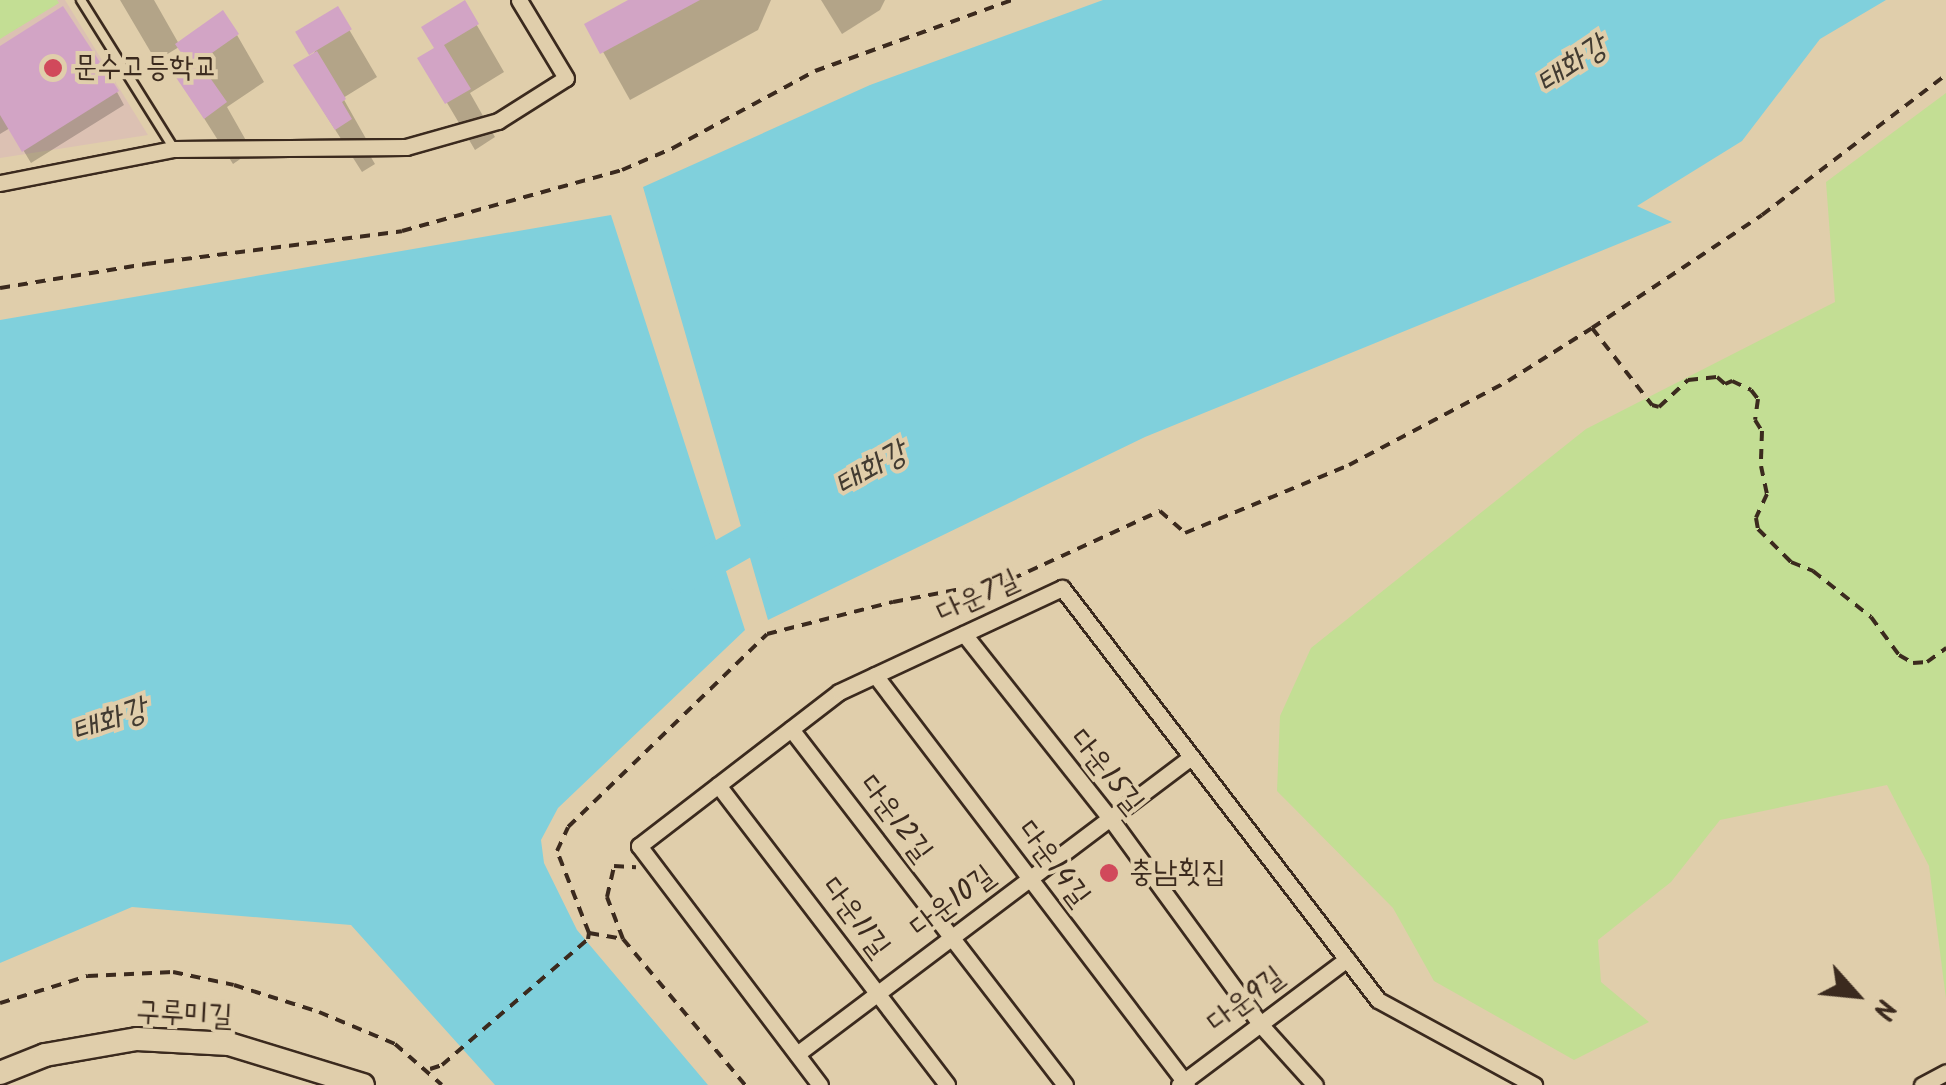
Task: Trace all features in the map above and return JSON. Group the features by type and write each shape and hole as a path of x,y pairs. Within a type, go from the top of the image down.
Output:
{"street":[{"path":"0,182 174,149 406,147 498,121 566,78 519,0"},
{"name":"다운7길","path":"655,868 639,846 839,692 1062,588 1378,1000 1534,1085"},
{"name":"다운15길","path":"964,634 1110,818 1260,1024 1316,1085"},
{"name":"다운14길","path":"875,675 1184,1084"},
{"name":"다운12길","path":"791,729 1066,1085"},
{"name":"다운10길","path":"796,1054 1191,757"},
{"name":"다운11길","path":"718,785 947,1085"},
{"path":"655,868 820,1085"},
{"name":"다운9길","path":"1184,1084 1347,958"},
{"name":"구루미길","path":"0,1073 45,1055 137,1039 229,1044 364,1085"},
{"path":"1922,1085 1946,1072"}],"lane":[{"path":"81,0 174,149"}],"path":[{"path":"0,288 146,264 402,231 622,170 674,148 815,71 1012,0"},
{"path":"588,936 557,851 568,827 767,634 893,602 1012,579 1160,511 1185,533 1402,438 1508,381 1762,215 1946,75"},
{"path":"1592,328 1652,406 1659,407 1688,380 1717,377 1724,384 1732,380 1751,390 1758,399 1755,420 1762,431 1761,466 1767,494 1756,518 1758,528 1791,562 1812,571 1870,617 1898,655 1913,663 1928,662 1946,648"},
{"path":"655,868 614,866 607,897 623,939 745,1085"},
{"path":"427,1070 442,1065 588,936 623,939"},
{"path":"0,1003 88,976 173,972 234,984 319,1012 395,1044 442,1085"}],"shaded area":[{"name":"문수고등학교","path":"0,0 65,0 148,135 0,158"}],"green space":[{"path":"0,0 57,0 59,3 0,39"},
{"path":"1946,93 1946,999 1929,866 1887,785 1720,820 1671,882 1598,940 1601,982 1649,1022 1574,1060 1434,981 1393,908 1277,791 1280,716 1311,648 1586,429 1835,302 1826,182"}],"water":[{"path":"1103,0 1886,0 1820,39 1742,141 1637,206 1672,222 1145,437 768,620 643,187 870,85"},
{"path":"611,215 745,630 558,808 541,840 544,863 577,930 708,1085 495,1085 351,925 132,907 0,963 0,320"}],"building":[{"path":"465,0 479,24 444,45 471,89 445,104 417,58 434,48 421,27"},
{"path":"628,0 700,0 600,54 584,24"},
{"name":"문수고등학교","path":"63,6 119,91 22,152 0,115 0,46"},
{"path":"338,6 352,29 309,55 295,32"},
{"path":"223,10 239,34 199,62 227,102 204,119 173,73 188,63 175,44"},
{"path":"317,51 346,99 342,102 352,119 335,130 293,65"}],"waterway":[{"name":"태화강","path":"683,577 784,520"}],"place":[{"name":"문수고등학교","path":"53,68"},
{"name":"충남횟집","path":"1109,873"}]}
